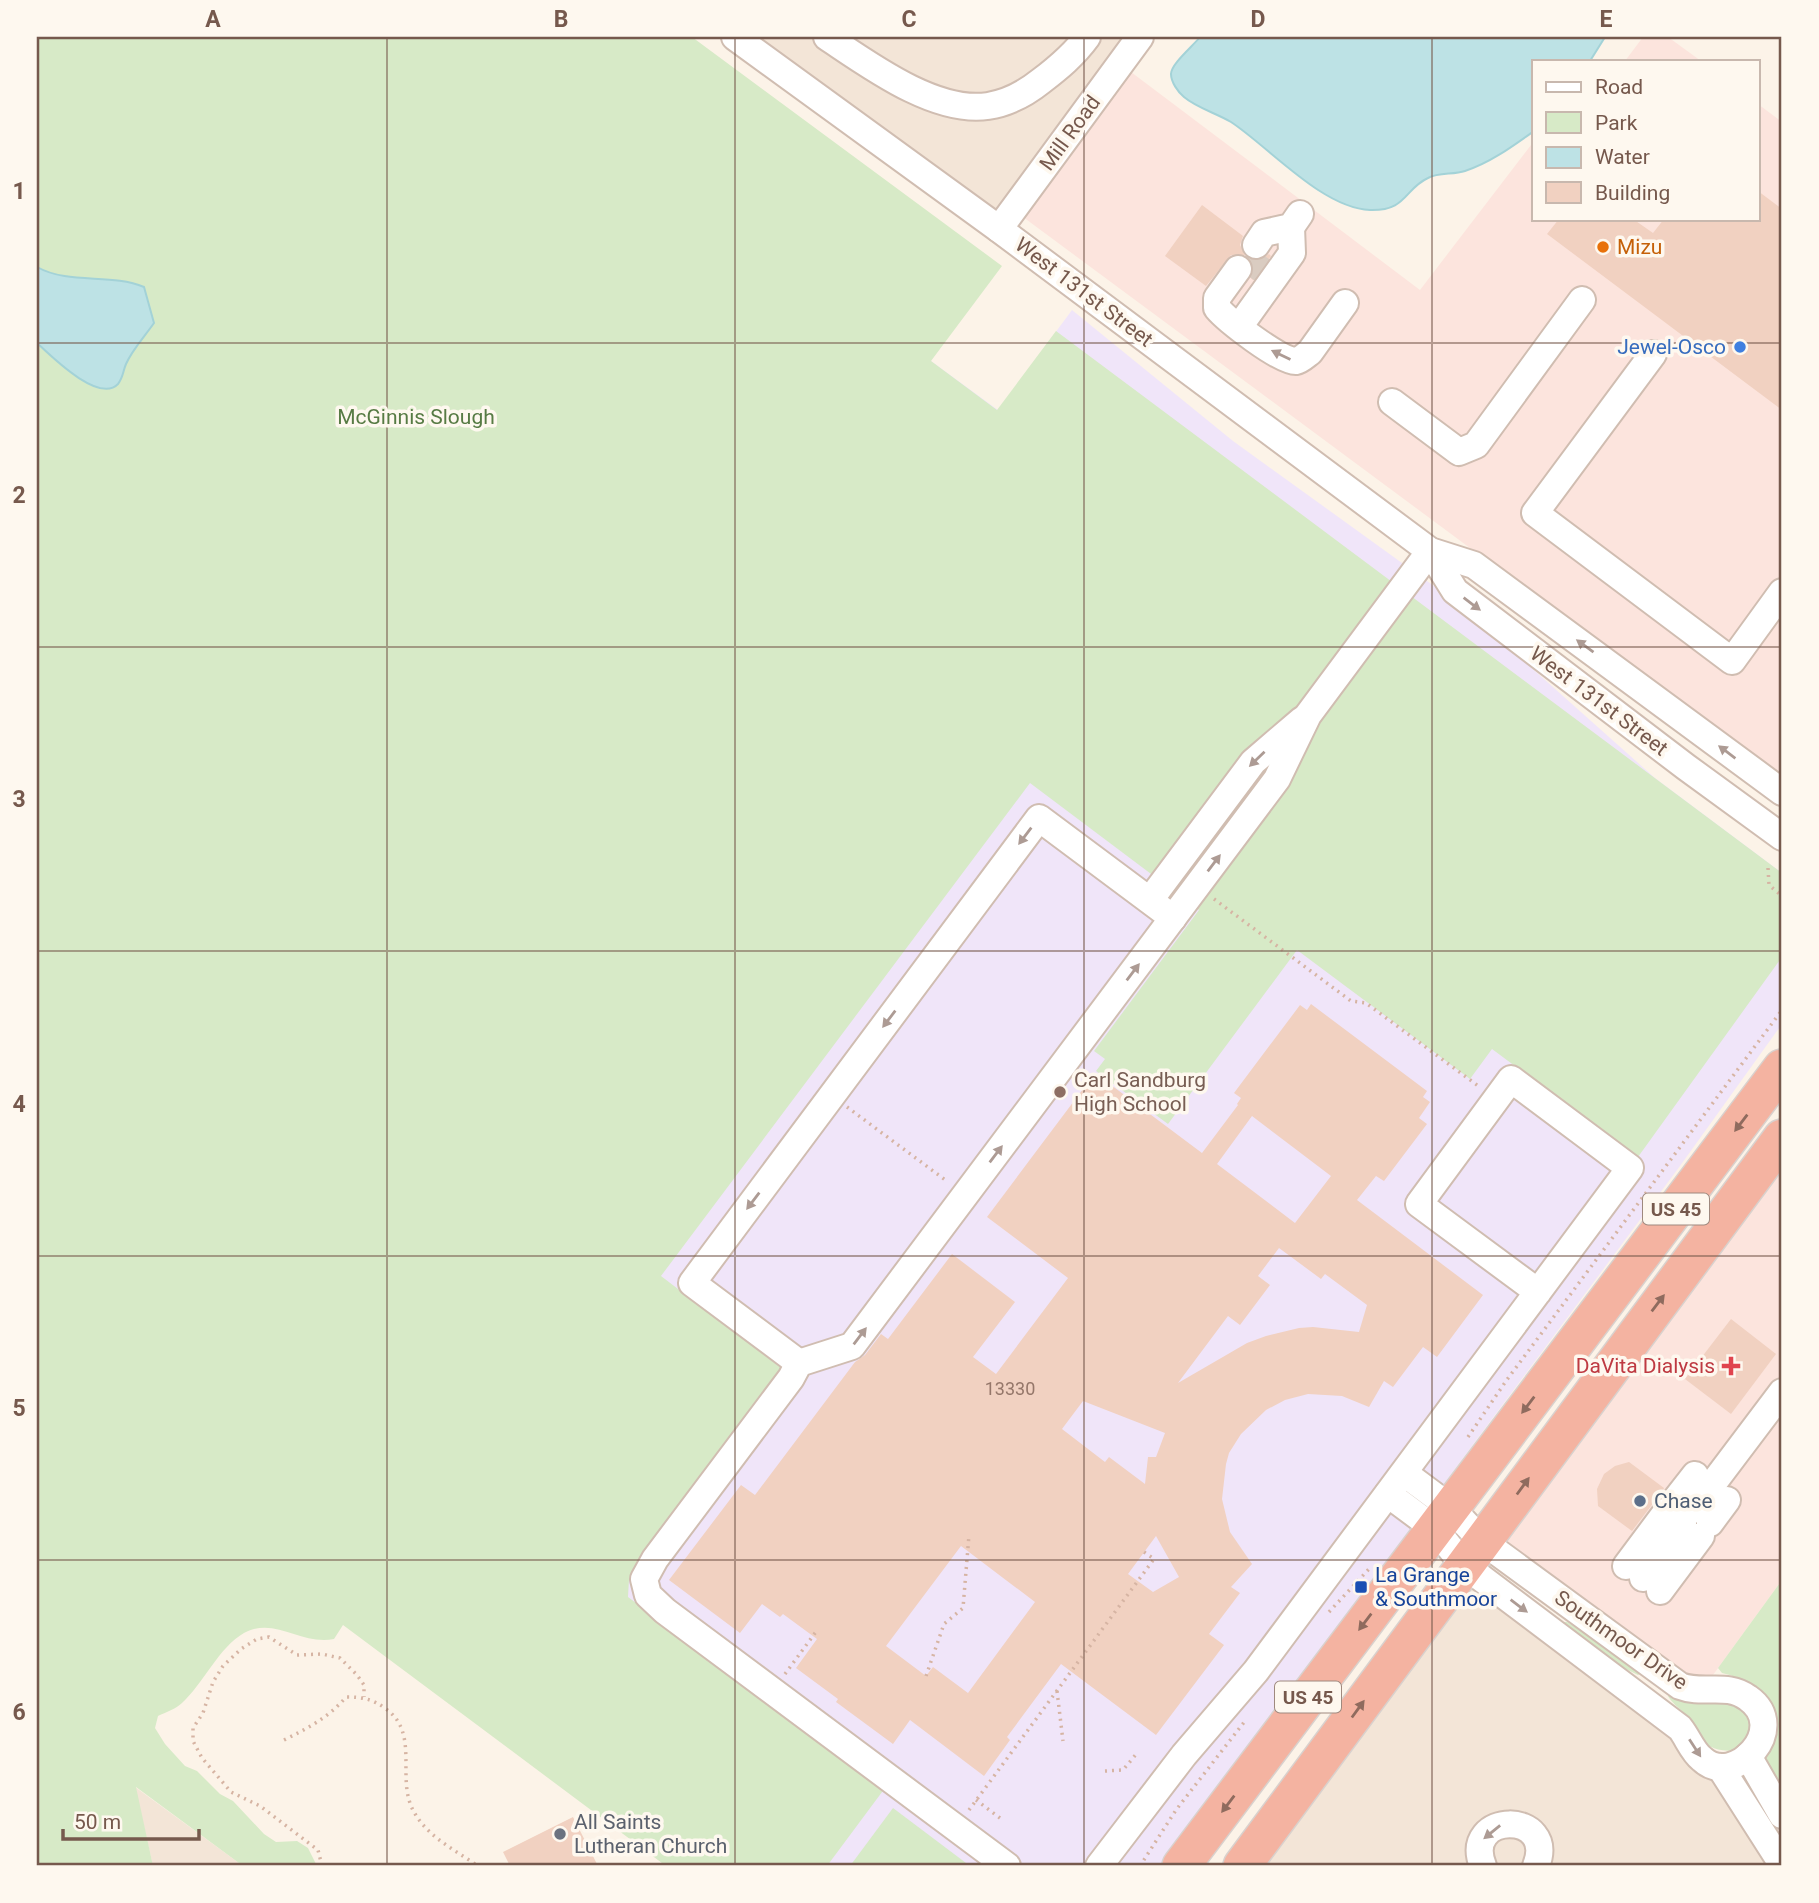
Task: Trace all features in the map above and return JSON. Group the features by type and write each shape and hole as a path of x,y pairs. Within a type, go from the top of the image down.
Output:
{"highway":[{"name":"US 45","path":"1181,1866 1782,1068"},
{"name":"US 45","path":"1242,1866 1782,1138"}],"street":[{"name":"West 131st Street","path":"735,37 999,229 1430,551 1474,565 1782,792"},
{"path":"827,37 880,71 930,97 956,104 986,106 1012,99 1035,86 1062,66 1087,37"},
{"name":"Mill Road","path":"999,229 1140,37"},
{"path":"1230,320 1292,253 1291,227 1265,252"},
{"path":"1230,320 1248,276"},
{"path":"1392,402 1459,452 1476,445 1583,300"},
{"path":"1230,320 1276,354 1296,361 1310,352 1345,303"},
{"path":"1653,354 1535,513 1732,661 1782,592"},
{"name":"West 131st Street","path":"1430,551 1455,591 1782,837"},
{"path":"1007,1866 665,1611 648,1595 644,1579 655,1559 792,1378 799,1363 852,1346 1278,779 1308,715 1430,551"},
{"path":"1150,900 1253,762 1308,715"},
{"path":"799,1363 692,1283 1039,818 1173,918"},
{"path":"1099,1866 1184,1755 1256,1671 1404,1473 1630,1168 1511,1079 1419,1204 1538,1292"},
{"path":"1643,1578 1782,1391"},
{"path":"1404,1473 1473,1553"},
{"path":"1388,1494 1443,1518"},
{"name":"Southmoor Drive","path":"1473,1553 1680,1686 1690,1690 1733,1690 1748,1698 1758,1708 1764,1720 1764,1731 1748,1756"},
{"name":"Southmoor Drive","path":"1473,1553 1680,1728 1702,1760 1720,1767 1774,1835 1782,1864"},
{"path":"1642,1698 1661,1672"},
{"path":"1720,1767 1730,1766 1748,1756 1782,1815"},
{"path":"1483,1866 1480,1849 1483,1838 1493,1828 1516,1824 1528,1829 1535,1838 1539,1847 1536,1866"}],"path":[{"path":"1768,868 1769,885 1782,896"},
{"path":"1197,886 1352,1001 1366,1003 1496,1099"},
{"path":"1465,1442 1506,1381 1782,1010"},
{"path":"831,1096 965,1195"},
{"path":"926,1676 944,1624 963,1608 968,1535"},
{"path":"964,1817 1154,1559 1144,1552"},
{"path":"782,1678 818,1629"},
{"path":"322,1866 318,1850 260,1806 231,1792 202,1758 193,1741 193,1728 203,1713 213,1682 223,1666 241,1649 257,1639 269,1637 298,1655 322,1654 340,1658 364,1685 364,1697"},
{"path":"1057,1691 1063,1741"},
{"path":"284,1740 316,1724 346,1698 364,1697 376,1701 396,1716 405,1737 407,1792 412,1810 429,1833 478,1866"},
{"path":"1105,1772 1124,1770 1138,1752"},
{"path":"976,1800 1004,1821"}],"shaded area":[{"path":"759,37 1125,37 997,212"},
{"path":"1643,37 1668,37 1700,60 1626,60"},
{"path":"1127,69 1420,290 1531,145 1532,220 1759,220 1759,105 1782,122 1782,779 1019,214"},
{"name":"Carl Sandburg High School","path":"1072,310 1233,441 1463,607 1655,778 1782,873 1782,1024 1680,1166 1160,1866 666,1866 250,1518 931,361 998,410"},
{"path":"1782,1145 1782,1580 1705,1686 1700,1687 1489,1542"},
{"path":"1460,1579 1670,1731 1712,1775 1778,1866 1247,1866"},
{"path":"135,1787 243,1866 153,1866"}],"green space":[{"name":"McGinnis Slough","path":"37,37 692,37 1002,266 931,361 997,410 1056,331 1782,873 1782,957 1638,1157 1492,1049 1470,1079 1297,950 1168,1124 1096,1071 1105,1059 1094,1051 1199,910 1030,783 661,1276 784,1370 635,1569 629,1579 628,1597 885,1788 827,1866 666,1866 343,1625 334,1639 322,1640 267,1628 244,1633 219,1656 182,1703 158,1716 155,1728 185,1766 197,1771 220,1794 233,1801 264,1834 276,1842 297,1841 308,1848 317,1866 243,1866 136,1787 153,1866 37,1866"},
{"path":"1782,1580 1782,1787 1762,1768 1773,1712 1752,1686 1722,1673 1718,1668"},
{"path":"1564,1622 1640,1669 1641,1673 1638,1675 1624,1668 1564,1625"},
{"path":"1672,1691 1733,1699 1752,1722 1747,1739 1735,1751 1708,1745 1668,1696"},
{"path":"893,1808 970,1866 850,1866"}],"water":[{"path":"1200,37 1605,37 1591,60 1532,60 1532,132 1501,154 1474,168 1432,176 1391,207 1370,210 1352,207 1315,188 1231,122 1182,95 1175,87 1171,74 1178,60"},
{"path":"37,267 63,276 118,280 144,287 154,323 126,364 118,384 110,389 88,383 64,367 37,343"}],"building":[{"name":"Jewel-Osco","path":"1759,192 1782,209 1782,410 1547,234 1558,220 1634,220 1653,233 1663,220 1759,220"},
{"path":"1202,205 1243,236 1240,245 1245,255 1231,255 1206,286 1165,256"},
{"path":"1269,254 1271,256 1253,280 1253,263 1250,259 1262,259"},
{"name":"Carl Sandburg High School","path":"1311,1004 1427,1091 1423,1097 1430,1102 1419,1118 1427,1124 1384,1181 1376,1176 1357,1200 1483,1295 1437,1357 1423,1347 1393,1387 1384,1381 1369,1407 1342,1396 1308,1394 1285,1400 1266,1410 1241,1434 1229,1453 1222,1499 1230,1532 1252,1564 1231,1587 1240,1593 1209,1634 1224,1645 1156,1735 1061,1664 1007,1737 1010,1740 984,1776 910,1720 893,1744 836,1702 838,1699 796,1668 817,1639 783,1614 780,1617 762,1604 740,1633 669,1580 741,1485 755,1495 855,1362 865,1355 881,1334 888,1339 952,1254 1015,1302 973,1357 996,1374 1068,1278 987,1217 1095,1073 1202,1153 1238,1105 1241,1098 1234,1093 1300,1005 1307,1010","holes":["1252,1116 1331,1176 1295,1223 1217,1164","1279,1248 1321,1279 1325,1274 1367,1305 1359,1332 1313,1327 1266,1336 1247,1343 1178,1383 1228,1316 1240,1325 1270,1285 1258,1276","1083,1401 1165,1433 1156,1457 1148,1457 1145,1484 1109,1457 1105,1462 1062,1429","1156,1536 1179,1577 1153,1592 1128,1574","961,1546 1035,1602 968,1693 933,1667 926,1676 886,1646"]},
{"name":"DaVita Dialysis","path":"1731,1319 1776,1354 1731,1414 1685,1379"},
{"name":"Chase","path":"1629,1462 1664,1488 1661,1496 1632,1531 1598,1506 1597,1489 1604,1474 1615,1466"},
{"name":"All Saints Lutheran Church","path":"573,1817 598,1866 510,1866 503,1852"}],"tunnel":[{"path":"1248,276 1265,252"}],"place":[{"name":"Mizu","path":"1603,247"},
{"name":"Jewel-Osco","path":"1740,347"},
{"name":"Carl Sandburg High School","path":"1060,1092"},
{"name":"DaVita Dialysis","path":"1731,1366"},
{"name":"Chase","path":"1640,1501"},
{"name":"La Grange & Southmoor","path":"1361,1587"},
{"name":"All Saints Lutheran Church","path":"560,1834"}]}
